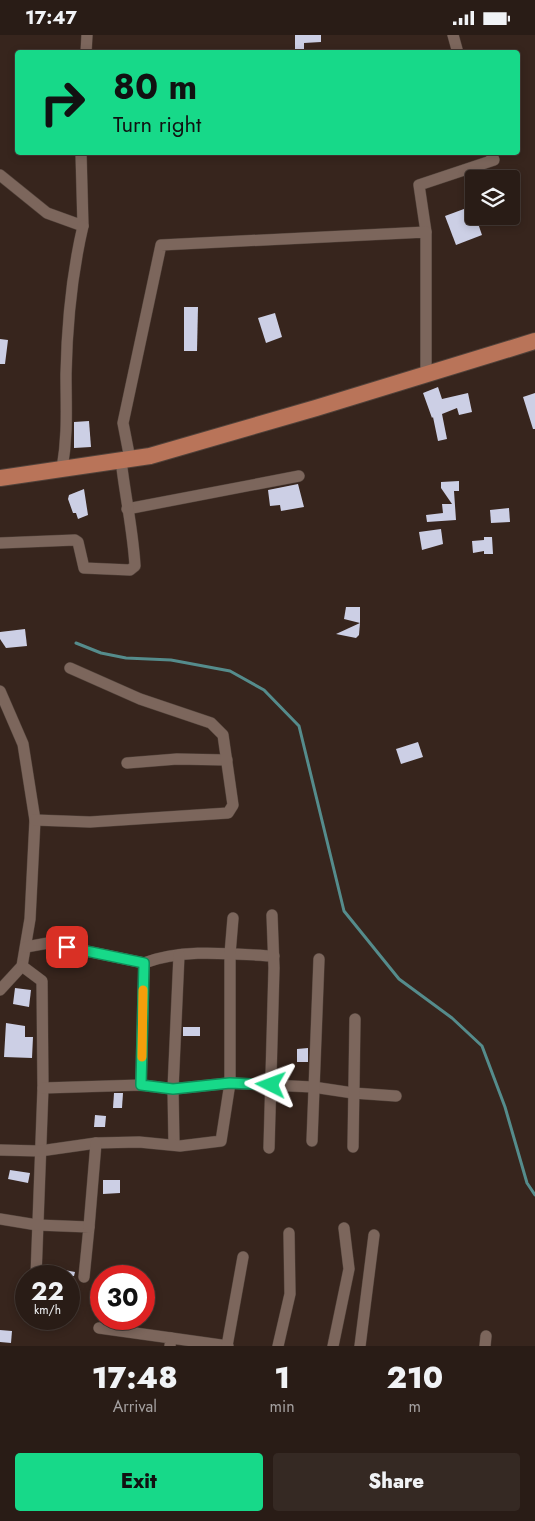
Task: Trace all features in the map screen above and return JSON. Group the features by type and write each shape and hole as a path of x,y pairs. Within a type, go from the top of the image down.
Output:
{"highway":[{"path":"0,478 159,453 535,341"}],"street":[{"path":"86,50 87,35"},
{"path":"453,35 457,50"},
{"path":"62,469 67,439 66,373 72,302 77,250 83,226 81,155"},
{"path":"426,375 426,232 418,185 494,161 492,155"},
{"path":"0,175 47,213 83,226"},
{"path":"0,543 76,540 84,568 130,570 135,566 132,525 127,509 123,423 162,245 426,232"},
{"path":"127,509 299,476"},
{"path":"36,820 90,822 228,813 233,805 223,735 211,723 140,699 70,668"},
{"path":"0,691 23,744 36,820 32,892 22,966 0,990"},
{"path":"127,763 177,759 227,761"},
{"path":"269,1148 274,956 272,915"},
{"path":"0,1150 40,1151 96,1143 174,1144 180,1146 221,1141 230,1083 230,954 233,919"},
{"path":"26,947 48,943 144,963 161,957 179,955 230,954 274,956"},
{"path":"174,1144 173,1089 179,955"},
{"path":"312,1141 319,959"},
{"path":"141,1085 144,963"},
{"path":"22,966 42,981 43,1088 36,1265"},
{"path":"354,1147 355,1019"},
{"path":"43,1088 141,1085 173,1089 230,1083 314,1087 353,1093 396,1096"},
{"path":"84,1277 90,1227 96,1143"},
{"path":"0,1219 37,1225 90,1227"},
{"path":"333,1346 349,1269 344,1228"},
{"path":"278,1346 290,1294 289,1233"},
{"path":"360,1346 374,1235"},
{"path":"109,1330 171,1342 227,1346 243,1257"}],"building":[{"path":"295,35 321,35 321,42 304,43 304,50 295,50"},
{"path":"465,209 465,225 479,225 482,235 456,245 445,216"},
{"path":"184,307 198,307 197,351 184,351"},
{"path":"275,313 282,337 266,343 258,318"},
{"path":"0,339 8,340 5,364 0,364"},
{"path":"438,387 442,399 468,393 472,412 459,415 457,408 442,414 447,439 438,441 433,417 423,393"},
{"path":"535,393 535,429 533,429 523,397"},
{"path":"89,421 91,447 74,448 74,422"},
{"path":"459,481 459,491 454,491 456,520 427,522 426,515 443,513 442,504 452,504 441,488 441,482"},
{"path":"298,484 304,507 281,511 280,505 270,506 268,490"},
{"path":"84,489 88,515 78,519 76,513 73,513 68,499 69,495"},
{"path":"509,508 510,522 491,523 490,510"},
{"path":"441,529 443,544 422,550 419,532"},
{"path":"484,537 492,537 493,554 484,554 484,551 473,553 472,541 484,540"},
{"path":"346,607 360,607 360,623 344,619"},
{"path":"360,623 359,635 356,638 336,634"},
{"path":"25,629 27,646 6,648 0,639 0,632"},
{"path":"418,742 423,757 401,764 396,749"},
{"path":"15,988 31,990 29,1007 13,1004"},
{"path":"6,1023 25,1026 25,1037 33,1037 32,1058 4,1057"},
{"path":"183,1027 200,1027 200,1036 183,1036"},
{"path":"308,1048 308,1062 297,1062 297,1049"},
{"path":"114,1093 123,1093 122,1108 113,1108"},
{"path":"95,1115 106,1116 105,1127 94,1127"},
{"path":"10,1170 30,1173 28,1183 8,1179"},
{"path":"103,1180 120,1180 120,1193 103,1194"},
{"path":"0,1330 12,1331 11,1343 0,1342"}],"waterway":[{"path":"76,643 101,653 126,658 171,660 230,671 264,690 299,726 344,911 399,979 452,1018 482,1046 505,1107 527,1183 535,1195"}],"slow traffic":[{"path":"142,1057 143,990"}],"route":[{"path":"67,947 144,963 141,1085 173,1089 230,1083 271,1085"}]}
